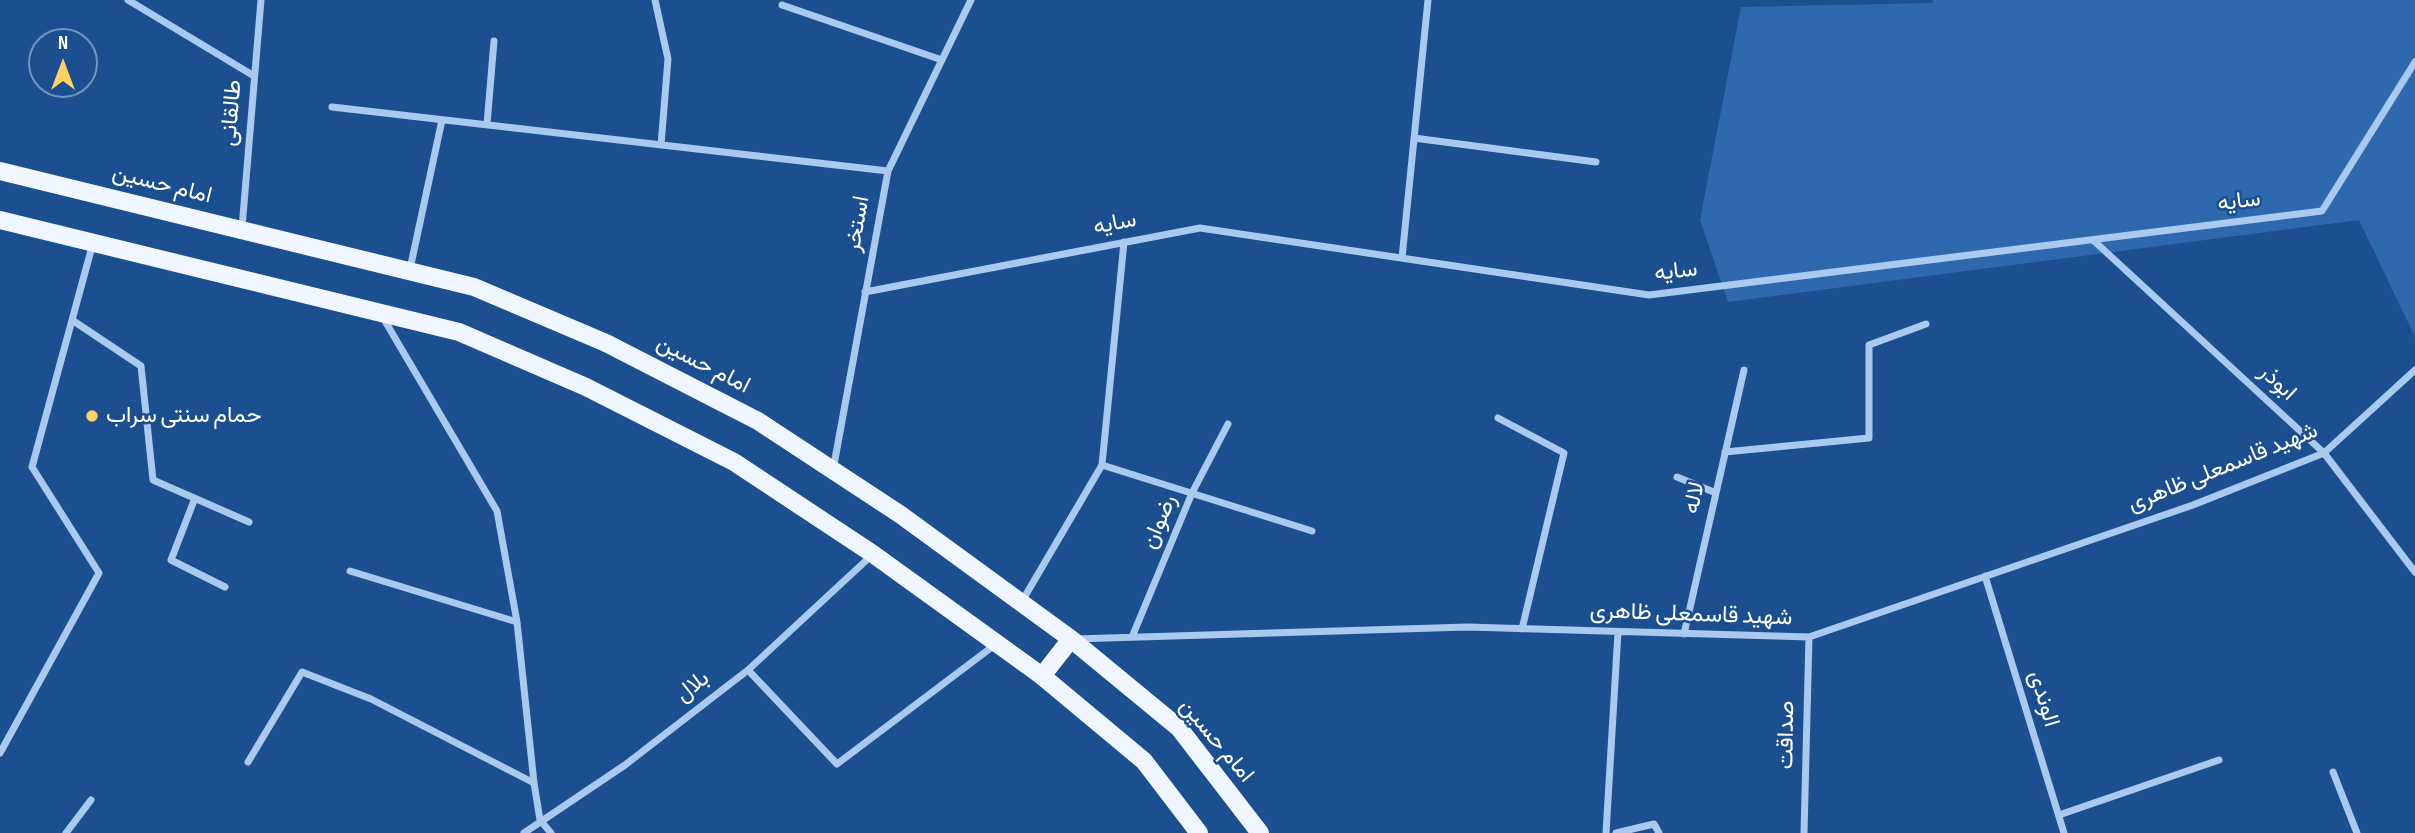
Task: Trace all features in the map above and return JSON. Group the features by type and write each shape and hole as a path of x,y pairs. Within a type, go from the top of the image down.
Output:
{"main road":[{"name":"امام حسین","path":"0,170 474,287 606,343 758,421 833,470 1071,639 1179,728 1260,833"},
{"path":"0,220 459,332 586,387 734,462 873,554 1042,677 1144,761 1199,833"},
{"path":"1042,677 1071,639"}],"street":[{"path":"128,0 254,76"},
{"name":"طالقانی","path":"242,229 261,0"},
{"path":"655,0 668,59 661,145"},
{"name":"استخر","path":"833,470 888,171 971,0"},
{"path":"1402,258 1428,0"},
{"path":"782,5 942,60"},
{"path":"486,124 494,41"},
{"name":"سایه","path":"865,292 1200,228 1650,295 2322,211 2415,62"},
{"path":"332,107 888,171"},
{"path":"409,270 442,120"},
{"path":"1414,138 1596,162"},
{"name":"ابوذر","path":"2093,240 2324,453 2415,572"},
{"path":"0,753 99,573 32,467 93,242"},
{"path":"1021,603 1102,465 1124,242"},
{"path":"379,312 497,511 517,622 540,820 551,833"},
{"path":"72,320 141,366 153,480 249,522"},
{"path":"1725,452 1869,438 1869,345 1926,324"},
{"name":"لاله","path":"1684,634 1744,370"},
{"name":"شهید قاسمعلی ظاهری","path":"1071,639 1466,627 1809,637 2193,505 2324,453 2415,370"},
{"path":"1498,418 1564,453 1522,628"},
{"name":"رضوان","path":"1132,637 1192,493 1228,424"},
{"path":"1102,465 1312,531"},
{"path":"1677,477 1716,493"},
{"path":"195,498 171,560 225,587"},
{"name":"بلال","path":"524,833 625,765 748,670 873,554"},
{"path":"350,571 517,622"},
{"name":"الوندی","path":"1985,576 2064,833"},
{"path":"1606,833 1618,632"},
{"name":"صداقت","path":"1804,833 1809,637"},
{"path":"748,670 837,764 997,644"},
{"path":"248,762 302,673 371,699 534,783"},
{"path":"2059,815 2219,760"},
{"path":"2333,772 2357,833"},
{"path":"66,833 90,800"},
{"path":"1616,833 1654,824 1659,833"}],"shaded area":[{"path":"1933,0 2415,0 2415,337 2359,220 1728,302 1700,220 1741,7 1932,3"}],"place":[{"name":"حمام سنتی سراب","path":"92,416"}]}
